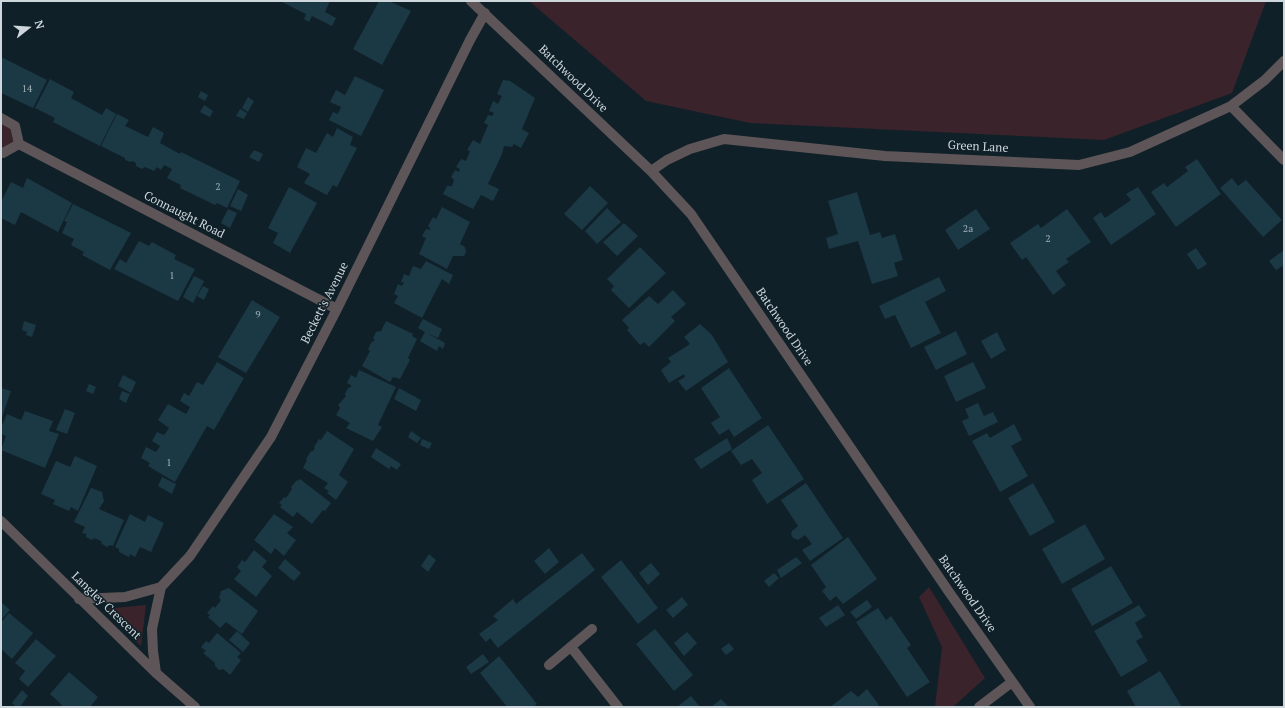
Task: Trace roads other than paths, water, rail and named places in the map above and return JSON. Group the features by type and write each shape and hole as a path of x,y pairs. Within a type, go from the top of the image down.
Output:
{"street":[{"name":"Batchwood Drive","path":"471,1 651,171 691,214 949,592 1030,707"},
{"name":"Beckett's Avenue","path":"161,587 190,556 271,437 484,13"},
{"name":"Green Lane","path":"651,171 667,160 690,149 724,139 885,156 1079,165 1130,152 1231,106 1265,80 1284,61"},
{"path":"1231,106 1284,160"},
{"path":"1,118 15,126 19,144 1,152"},
{"name":"Connaught Road","path":"19,144 336,309"},
{"name":"Langley Crescent","path":"1,521 156,673 195,707"},
{"path":"79,598 125,597 161,587 152,629 156,673"},
{"path":"549,665 592,629"},
{"path":"571,647 618,707"},
{"path":"979,707 1012,682"}]}
